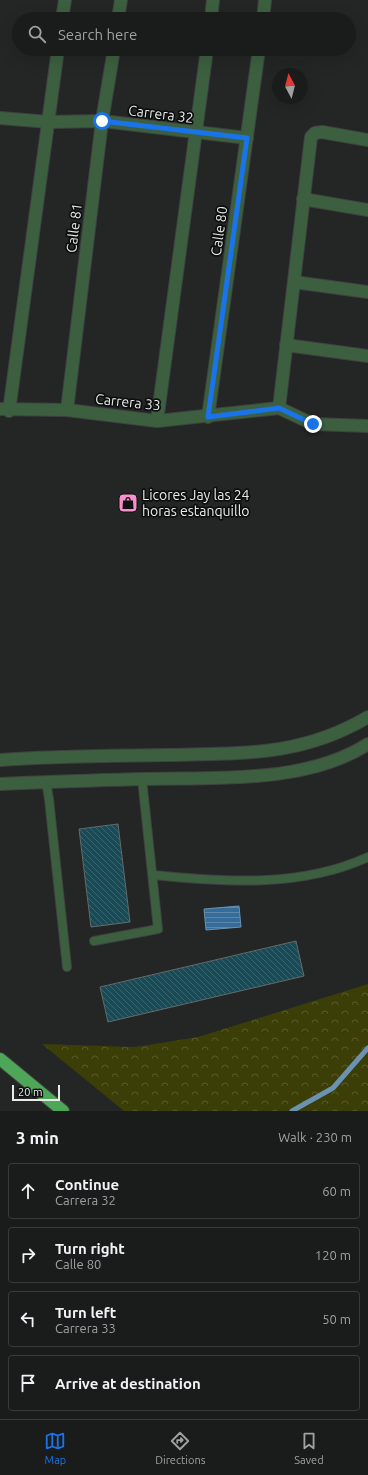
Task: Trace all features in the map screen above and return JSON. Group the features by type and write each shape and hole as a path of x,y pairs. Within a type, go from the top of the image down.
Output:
{"highway":[{"path":"0,1059 63,1111"}],"street":[{"path":"63,12 65,0"},
{"path":"119,12 121,0"},
{"path":"212,12 213,0"},
{"path":"264,12 265,0"},
{"path":"5,410 49,122 57,56"},
{"name":"Calle 81","path":"67,410 102,121 113,56"},
{"path":"157,422 206,56"},
{"name":"Calle 80","path":"208,417 258,56"},
{"name":"Carrera 32","path":"0,118 49,122 102,121 247,138"},
{"path":"368,140 322,132 315,133 310,137 279,408 313,424 368,426"},
{"path":"303,199 368,210"},
{"path":"294,282 368,292"},
{"path":"286,345 368,356"},
{"name":"Carrera 33","path":"5,410 67,410 157,422 279,408"},
{"path":"0,760 51,756 258,753 311,743 350,728 368,717"},
{"path":"0,784 258,777 315,768 368,744"}],"lane":[{"path":"94,941 158,929 142,779"},
{"path":"46,782 67,967"},
{"path":"153,875 212,881 250,881 319,873 348,867 368,857"}],"green space":[{"path":"368,984 368,1111 124,1111 42,1044 135,1047 198,1037"}],"water":[{"path":"239,906 241,927 206,930 204,909"}],"building":[{"path":"118,824 130,922 91,927 79,829"},
{"path":"296,941 304,976 108,1022 100,987"}],"waterway":[{"path":"292,1111 333,1088 368,1048"}],"place":[{"name":"Licores Jay las 24 horas estanquillo","path":"128,503"}],"route":[{"path":"102,121 247,138 208,417 279,408 313,424"}]}
